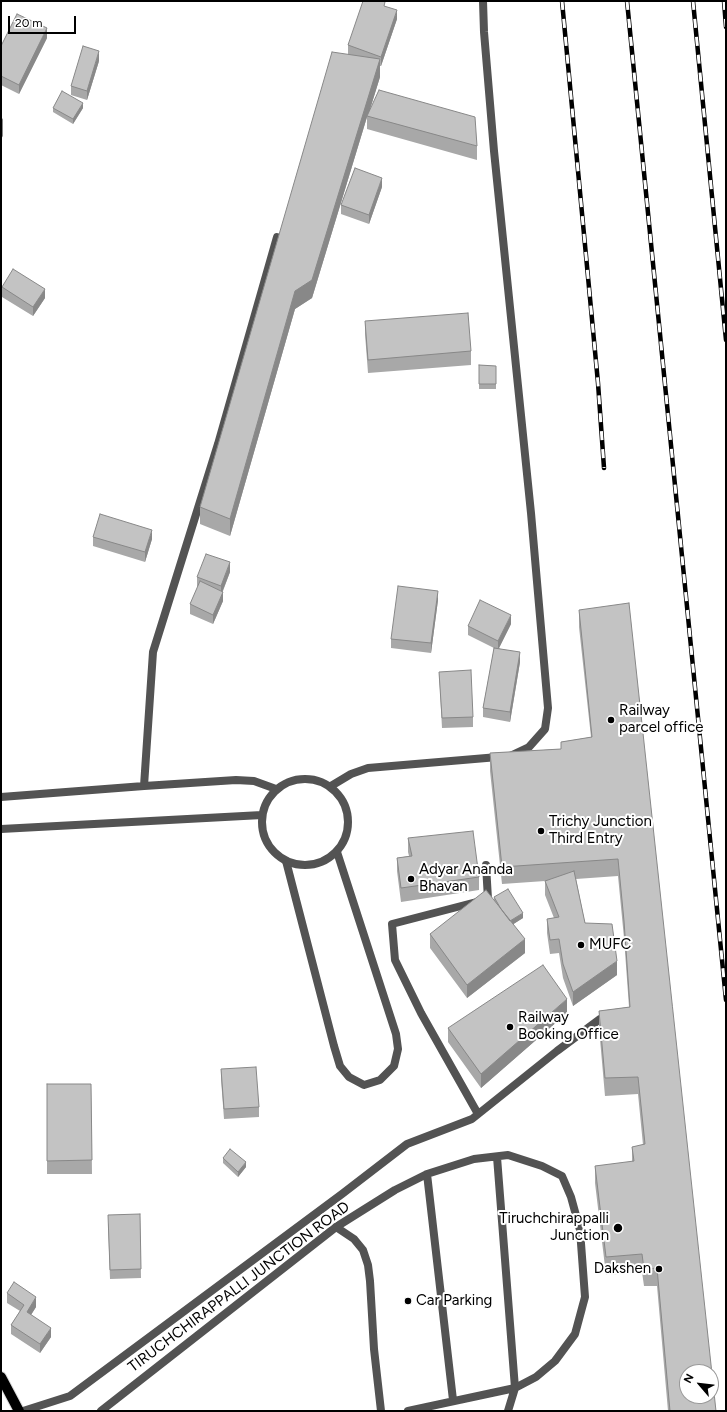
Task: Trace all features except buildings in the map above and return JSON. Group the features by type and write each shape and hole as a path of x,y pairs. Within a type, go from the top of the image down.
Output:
{"main road":[{"path":"1,1377 19,1411"}],"street":[{"path":"331,786 351,774 368,768 510,756 530,747 545,729 548,708 531,513 494,151 484,32 483,1"},
{"path":"144,786 154,652 218,444 277,237"},
{"path":"303,778 318,780 331,786 341,797 348,811 349,826 345,840 337,852 326,860 313,865 299,865 286,862 274,853 266,842 262,829 262,815 267,802 276,789 288,782 303,778"},
{"path":"1,798 236,780 254,782 276,789"},
{"path":"1,829 262,815"},
{"path":"286,862 340,1066 349,1077 364,1085 380,1080 394,1066 398,1049 396,1034 337,852"},
{"path":"478,1114 421,1012 395,960 392,924 488,899 486,865"},
{"path":"22,1411 70,1396 348,1190 407,1144 472,1119 557,1051 600,1019 615,1017"},
{"name":"TIRUCHCHIRAPPALLI JUNCTION ROAD","path":"101,1411 336,1227 395,1190 427,1174 474,1159 508,1155 542,1166 562,1176 571,1197 580,1230 585,1297 575,1334 555,1361 536,1377 515,1388 453,1400 408,1411"},
{"path":"498,1157 515,1388 508,1411"},
{"path":"427,1174 453,1400"},
{"path":"336,1227 354,1239 363,1250 368,1265 374,1349 382,1411"}],"railway":[{"path":"562,1 598,383 604,468"},
{"path":"627,1 726,1000"},
{"path":"693,1 726,340"},
{"path":"724,1 726,27"}],"place":[{"name":"Railway parcel office","path":"611,720"},
{"name":"Trichy Junction Third Entry","path":"541,831"},
{"name":"Adyar Ananda Bhavan","path":"411,879"},
{"name":"MUFC","path":"581,945"},
{"name":"Railway Booking Office","path":"510,1027"},
{"name":"Tiruchchirappalli Junction","path":"618,1228"},
{"name":"Dakshen","path":"659,1269"},
{"name":"Car Parking","path":"408,1301"}]}
